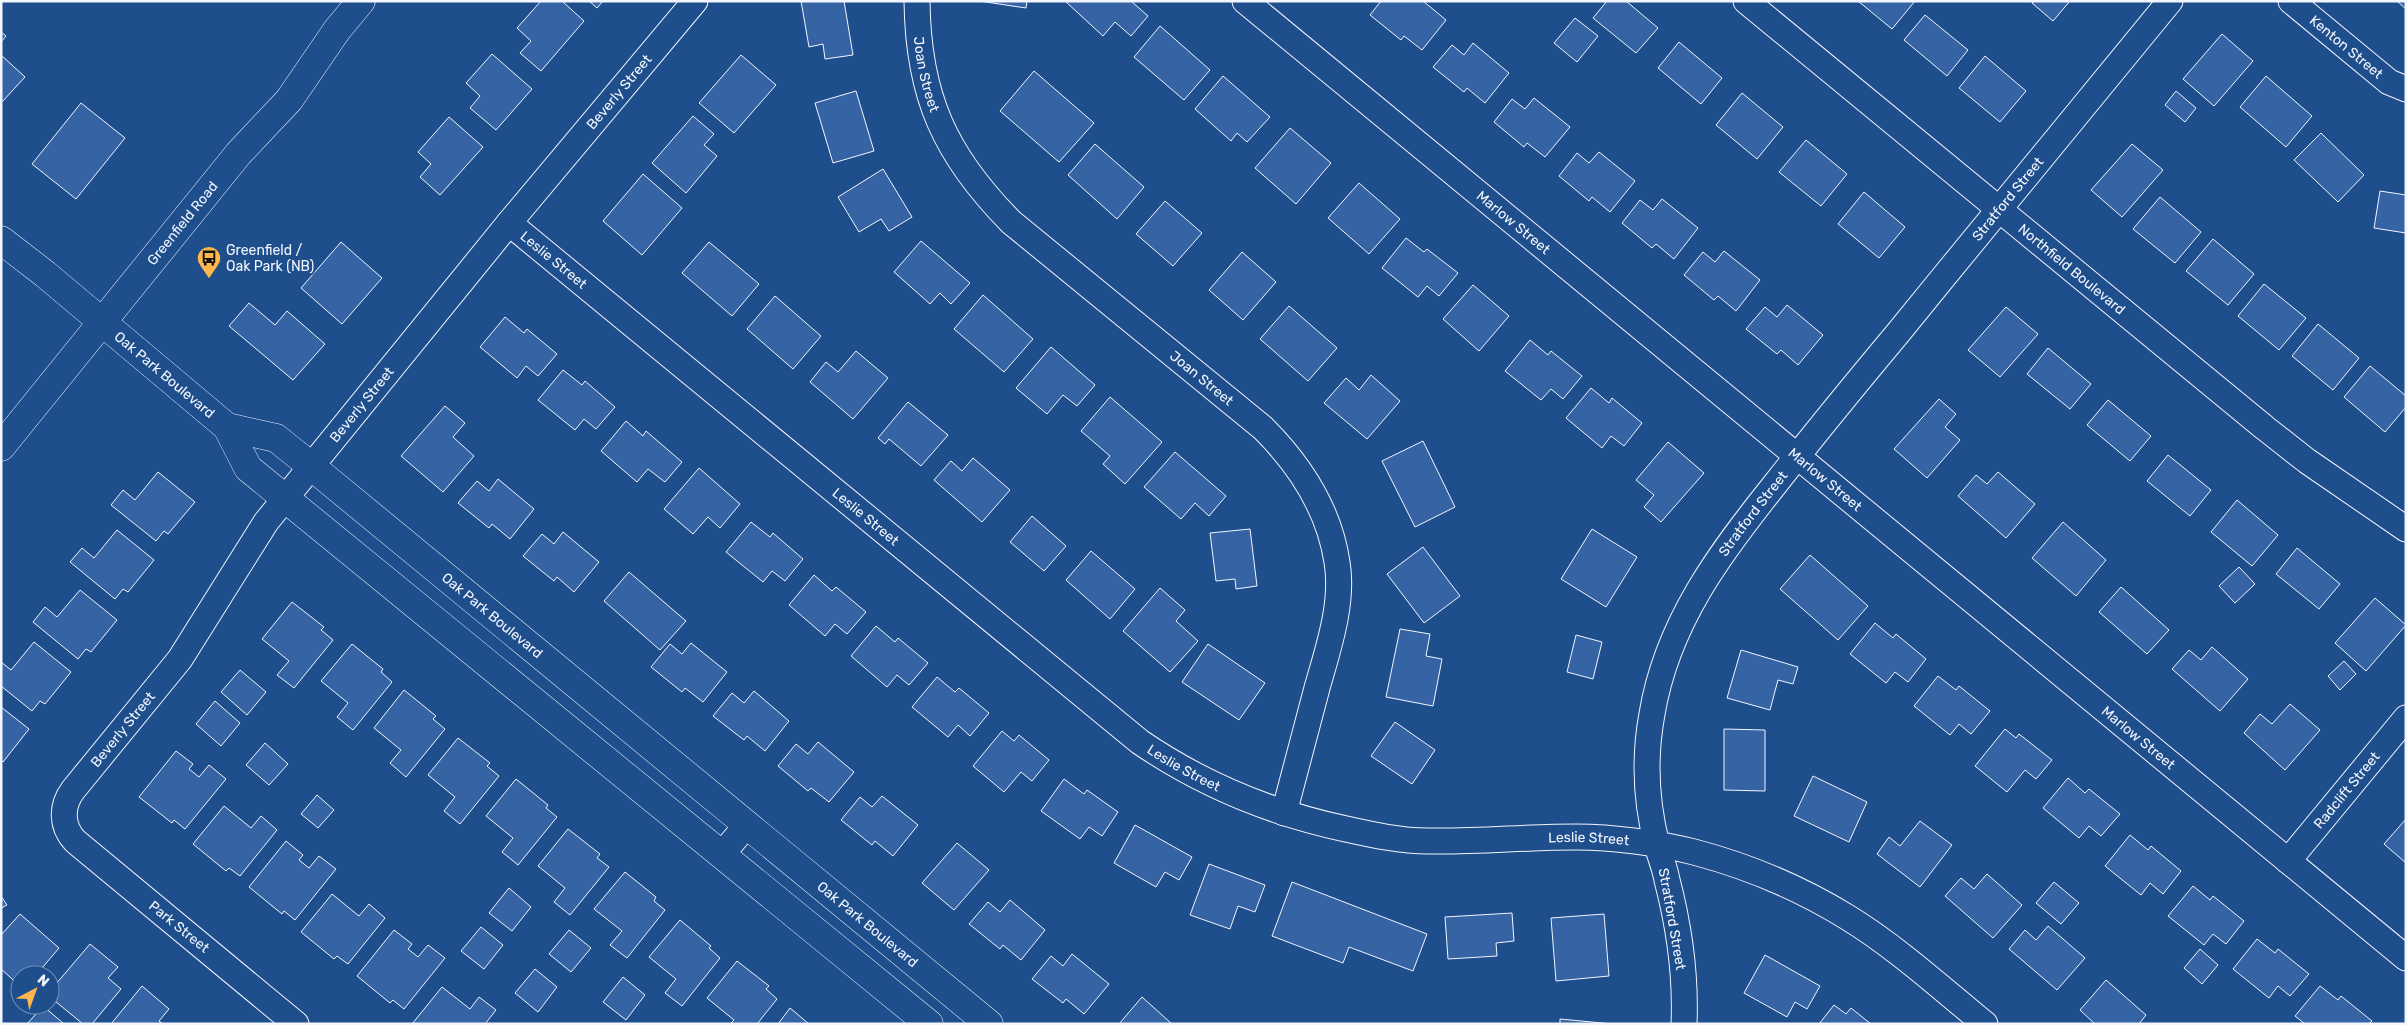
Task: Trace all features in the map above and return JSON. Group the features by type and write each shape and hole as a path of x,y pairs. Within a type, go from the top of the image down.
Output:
{"street":[{"name":"Greenfield Road","path":"1,447 239,153 289,100 337,30 362,1"},
{"name":"Beverly Street","path":"66,827 64,808 69,795 180,659 266,522 509,223 695,1"},
{"name":"Joan Street","path":"917,1 921,62 936,116 964,167 990,200 1017,226 1263,428 1298,467 1317,498 1338,562 1338,588 1333,631 1284,813"},
{"name":"Marlow Street","path":"1245,1 2406,958"},
{"name":"Northfield Boulevard","path":"1746,1 2264,428 2307,461 2406,529"},
{"name":"Stratford Street","path":"1684,1024 1685,1002 1679,941 1668,881 1657,846 1650,812 1647,759 1652,714 1668,651 1683,615 1701,583 1730,541 1797,455 2170,1"},
{"name":"Kenton Street","path":"2291,1 2389,82 2406,89"},
{"name":"Leslie Street","path":"509,223 1140,742 1168,762 1209,784 1284,813 1376,836 1425,841 1578,837 1620,839 1692,852 1731,863 1773,879 1847,916 1880,939 1985,1024"},
{"name":"Oak Park Boulevard","path":"1,240 46,274 102,324 226,427 248,468 929,1024"},
{"name":"Oak Park Boulevard","path":"226,427 276,438 989,1024"},
{"name":"Radclift Street","path":"2288,861 2406,718"},
{"path":"722,854 746,826"},
{"name":"Park Street","path":"66,827 75,841 92,856 296,1024"}],"building":[{"path":"541,1 562,1 584,21 541,71 520,53 531,41 517,28"},
{"path":"589,1 603,1 597,8"},
{"path":"801,1 844,1 853,55 825,59 823,44 809,47"},
{"path":"979,1 1027,1 1026,8"},
{"path":"1065,1 1131,1 1148,16 1131,36 1115,22 1103,36"},
{"path":"1381,1 1423,1 1446,20 1422,50 1404,36 1401,40 1370,15"},
{"path":"1607,1 1626,1 1658,28 1636,53 1593,18"},
{"path":"1858,1 1915,1 1892,29"},
{"path":"2033,1 2070,1 2053,21 2032,3"},
{"path":"2397,1 2406,1 2406,9"},
{"path":"1925,15 1968,50 1947,76 1904,40"},
{"path":"1575,18 1598,36 1577,62 1554,43"},
{"path":"1160,26 1210,70 1184,100 1134,57"},
{"path":"1,32 6,36 1,42"},
{"path":"2222,34 2253,61 2214,106 2183,79"},
{"path":"1679,42 1722,78 1701,104 1658,68"},
{"path":"1473,43 1509,73 1485,103 1467,88 1464,92 1433,67 1452,45 1464,55"},
{"path":"492,54 532,89 496,130 470,108 480,96 466,83"},
{"path":"1,55 25,77 1,103"},
{"path":"741,55 776,85 734,133 699,103"},
{"path":"1985,56 2026,91 2000,122 1959,88"},
{"path":"1034,71 1094,123 1059,162 1000,111"},
{"path":"1223,76 1270,117 1247,142 1237,133 1231,141 1195,109"},
{"path":"2266,76 2312,116 2286,147 2240,107"},
{"path":"856,91 874,151 833,163 815,103"},
{"path":"2176,91 2196,108 2185,122 2165,105"},
{"path":"1742,93 1783,127 1757,159 1716,125"},
{"path":"1534,98 1570,127 1545,157 1527,143 1524,147 1494,122 1512,99 1525,109"},
{"path":"81,103 125,138 76,199 32,164"},
{"path":"693,116 714,134 704,145 717,156 686,193 652,163"},
{"path":"449,117 483,147 440,195 420,177 431,164 418,152"},
{"path":"1290,128 1331,163 1296,204 1255,168"},
{"path":"2321,133 2364,175 2338,202 2294,160"},
{"path":"1806,140 1847,174 1821,206 1779,172"},
{"path":"1095,144 1144,187 1117,219 1068,175"},
{"path":"2132,144 2163,170 2122,217 2091,190"},
{"path":"1599,152 1635,181 1610,212 1592,197 1589,201 1559,176 1577,153 1589,163"},
{"path":"883,169 912,217 889,231 881,219 859,232 838,197"},
{"path":"643,174 682,208 642,255 603,221"},
{"path":"1359,183 1400,219 1369,254 1328,218"},
{"path":"2380,191 2406,195 2406,233 2374,228"},
{"path":"1864,192 1905,227 1879,258 1838,224"},
{"path":"2160,197 2201,232 2175,263 2133,229"},
{"path":"1662,199 1698,228 1674,259 1656,244 1652,248 1622,223 1640,200 1653,210"},
{"path":"1165,201 1202,233 1173,266 1136,234"},
{"path":"1406,238 1424,252 1427,249 1458,273 1439,296 1427,286 1418,297 1382,268"},
{"path":"2213,239 2254,274 2228,305 2186,271"},
{"path":"921,241 970,283 951,304 940,293 930,304 894,272"},
{"path":"341,242 382,278 342,324 301,288"},
{"path":"709,242 759,284 732,316 682,273"},
{"path":"1724,251 1760,280 1736,311 1718,296 1714,300 1684,275 1703,252 1715,262"},
{"path":"1242,252 1276,282 1243,320 1209,290"},
{"path":"2264,284 2306,318 2279,350 2238,316"},
{"path":"1473,285 1509,316 1479,351 1443,319"},
{"path":"983,295 1033,339 1004,372 954,329"},
{"path":"775,296 821,336 793,369 747,329"},
{"path":"249,303 275,325 287,311 325,344 293,380 229,326"},
{"path":"1787,305 1823,335 1798,365 1781,350 1777,354 1746,329 1765,307 1777,317"},
{"path":"1289,306 1337,348 1308,381 1260,339"},
{"path":"2006,307 2038,334 2000,377 1968,350"},
{"path":"505,317 524,333 527,329 557,354 538,376 526,366 517,378 480,347"},
{"path":"2318,324 2359,358 2333,390 2292,356"},
{"path":"1530,340 1548,355 1551,351 1582,376 1563,399 1551,389 1541,400 1505,371"},
{"path":"1051,347 1095,385 1077,406 1063,395 1047,414 1016,388"},
{"path":"2048,348 2091,384 2070,409 2027,374"},
{"path":"856,351 888,378 853,419 810,382 826,362 838,372"},
{"path":"2370,366 2406,396 2406,407 2385,432 2344,397"},
{"path":"563,370 582,385 585,381 615,407 596,429 584,419 575,430 538,400"},
{"path":"1371,375 1400,401 1367,439 1324,403 1346,378 1359,390"},
{"path":"1591,388 1609,403 1612,398 1642,423 1624,446 1611,436 1602,448 1566,418"},
{"path":"1110,397 1162,442 1125,484 1103,464 1110,456 1081,431"},
{"path":"1939,399 1956,414 1945,427 1960,440 1927,478 1894,449"},
{"path":"2108,400 2151,436 2130,461 2087,425"},
{"path":"908,402 948,435 921,466 889,439 885,444 878,438"},
{"path":"445,406 465,423 453,437 474,456 443,492 401,456"},
{"path":"626,421 643,436 646,431 682,462 665,482 648,469 637,482 601,451"},
{"path":"1423,441 1455,507 1415,527 1382,461"},
{"path":"1668,442 1704,473 1661,522 1644,507 1654,495 1636,480"},
{"path":"1175,452 1226,496 1209,516 1195,503 1181,519 1144,487"},
{"path":"2168,455 2211,490 2190,516 2147,481"},
{"path":"973,458 1010,490 982,522 934,480 951,461 962,471"},
{"path":"699,468 740,504 720,528 708,517 693,534 664,509"},
{"path":"158,472 195,502 168,534 164,531 156,541 111,505 123,490 135,500"},
{"path":"1998,472 2035,504 2006,538 1958,496 1976,475 1987,484"},
{"path":"498,479 534,509 510,539 492,524 489,528 458,503 477,481 489,491"},
{"path":"2237,500 2278,535 2252,566 2211,532"},
{"path":"1032,516 1066,546 1044,571 1010,542"},
{"path":"751,522 770,537 773,533 803,559 785,581 772,571 763,582 726,552"},
{"path":"2063,522 2106,560 2076,596 2032,558"},
{"path":"1250,529 1257,586 1236,589 1235,579 1216,581 1210,533"},
{"path":"1592,529 1637,557 1606,607 1561,579"},
{"path":"117,530 154,560 128,592 123,589 115,599 70,562 82,548 94,558"},
{"path":"563,532 599,562 574,592 557,577 554,581 523,556 542,534 554,544"},
{"path":"1423,547 1460,596 1424,623 1387,574"},
{"path":"2297,548 2340,584 2319,609 2276,574"},
{"path":"1091,551 1135,589 1110,619 1066,580"},
{"path":"1810,555 1868,606 1838,640 1780,589"},
{"path":"2239,567 2255,584 2235,603 2219,586"},
{"path":"629,572 686,621 660,650 604,601"},
{"path":"814,575 832,591 836,587 866,612 847,634 835,624 825,636 789,605"},
{"path":"2121,587 2169,630 2147,654 2099,612"},
{"path":"1160,588 1185,610 1176,621 1198,641 1170,672 1123,631"},
{"path":"80,590 117,620 91,652 86,649 78,659 33,622 45,607 57,617"},
{"path":"2375,598 2406,625 2366,671 2335,643"},
{"path":"292,602 324,627 321,630 333,640 294,688 277,675 289,661 262,639"},
{"path":"1875,623 1893,638 1896,634 1926,659 1908,682 1895,672 1886,683 1850,654"},
{"path":"876,626 895,642 898,638 928,663 909,685 897,675 887,687 851,656"},
{"path":"1400,629 1430,634 1426,656 1442,659 1433,706 1386,697"},
{"path":"1576,635 1602,642 1593,679 1567,672"},
{"path":"34,642 71,672 45,704 40,701 32,711 1,686 1,662 11,670"},
{"path":"691,643 727,672 703,702 685,688 682,692 651,667 670,644 682,654"},
{"path":"352,644 383,669 381,672 392,682 353,730 337,717 348,703 321,681"},
{"path":"1208,644 1265,683 1239,720 1182,682"},
{"path":"2212,647 2248,679 2220,711 2172,669 2189,650 2201,660"},
{"path":"1741,650 1798,667 1793,684 1778,680 1770,710 1727,698"},
{"path":"2344,661 2356,674 2340,690 2328,676"},
{"path":"240,670 266,692 247,715 221,692"},
{"path":"1938,676 1956,690 1959,686 1990,711 1971,734 1959,724 1950,735 1914,706"},
{"path":"937,677 955,692 959,688 989,713 970,736 958,725 948,737 912,707"},
{"path":"404,690 436,716 433,719 445,729 406,777 390,763 401,750 374,728"},
{"path":"754,691 789,721 765,751 747,736 744,740 713,716 732,693 744,703"},
{"path":"215,701 240,723 221,746 196,724"},
{"path":"2290,704 2320,730 2285,770 2244,733 2260,714 2272,724"},
{"path":"1,707 29,729 3,762 1,760"},
{"path":"1395,722 1435,750 1412,784 1371,756"},
{"path":"1724,729 1765,730 1765,791 1724,790"},
{"path":"2005,729 2016,738 2019,734 2052,760 2036,779 2025,770 2007,792 1975,766"},
{"path":"1002,731 1014,741 1019,735 1049,760 1032,781 1021,772 1004,792 973,766"},
{"path":"458,738 490,763 487,766 499,776 460,824 444,811 455,797 428,775"},
{"path":"818,742 854,772 829,802 811,788 808,791 778,766 796,744 808,754"},
{"path":"265,743 288,764 269,785 246,765"},
{"path":"176,751 193,764 189,769 199,777 209,765 226,779 185,829 174,820 172,823 139,797"},
{"path":"1813,776 1867,802 1849,842 1794,816"},
{"path":"2068,778 2085,793 2089,789 2120,814 2101,836 2089,826 2079,838 2043,808"},
{"path":"516,779 548,805 546,808 557,817 518,865 502,852 513,838 486,816"},
{"path":"1064,779 1084,794 1087,790 1118,812 1102,836 1089,827 1080,839 1041,811"},
{"path":"317,795 334,810 318,828 301,814"},
{"path":"882,796 918,825 893,856 875,841 872,845 841,820 860,797 872,807"},
{"path":"224,806 251,828 261,816 277,830 240,876 229,868 226,871 193,844"},
{"path":"2406,819 2406,863 2384,844"},
{"path":"1920,821 1952,845 1920,887 1877,854 1889,837 1900,846"},
{"path":"1135,825 1192,857 1179,880 1165,872 1156,887 1114,863"},
{"path":"568,829 600,854 597,858 609,867 570,915 554,902 565,888 538,866"},
{"path":"2130,835 2148,850 2151,846 2181,871 2163,894 2150,883 2141,895 2105,866"},
{"path":"286,841 303,855 299,860 309,868 319,856 336,869 295,920 284,911 282,914 249,887"},
{"path":"957,843 989,870 954,910 922,883"},
{"path":"1209,864 1265,885 1255,912 1238,906 1230,929 1190,915"},
{"path":"625,872 656,897 654,901 665,910 627,958 610,945 622,931 594,909"},
{"path":"1987,874 2022,905 1993,938 1945,896 1961,878 1974,889"},
{"path":"1292,882 1427,934 1413,971 1349,947 1343,963 1272,936"},
{"path":"2054,882 2079,903 2061,924 2036,903"},
{"path":"2193,886 2210,900 2213,896 2244,921 2226,944 2213,934 2204,945 2168,916"},
{"path":"509,888 531,907 512,931 489,913"},
{"path":"332,894 359,916 369,904 385,918 348,964 337,956 334,959 301,932"},
{"path":"1,896 7,905 1,908"},
{"path":"1010,900 1045,930 1021,960 1003,945 1000,949 969,924 988,902 1000,912"},
{"path":"1512,913 1514,941 1496,943 1497,956 1448,959 1445,917"},
{"path":"20,914 59,948 45,965 10,965 10,977 1,969 1,935"},
{"path":"1604,914 1609,976 1556,981 1551,918"},
{"path":"680,920 711,946 709,948 720,958 682,1006 665,993 676,979 649,957"},
{"path":"2048,926 2085,958 2057,990 2009,949 2025,930 2036,940"},
{"path":"481,927 503,945 484,969 461,951"},
{"path":"394,930 412,944 408,949 418,957 428,945 445,958 404,1009 393,1000 390,1003 357,976"},
{"path":"569,930 591,948 571,972 549,954"},
{"path":"2257,939 2275,953 2278,949 2309,974 2290,996 2278,986 2269,998 2233,969"},
{"path":"90,944 118,967 108,978 121,989 92,1024 83,1024 60,1005 60,979"},
{"path":"2200,949 2218,965 2202,984 2184,968"},
{"path":"1072,954 1109,984 1084,1014 1066,999 1063,1003 1032,979 1051,956 1063,966"},
{"path":"1765,955 1820,986 1807,1009 1795,1002 1787,1017 1744,993"},
{"path":"737,961 769,986 766,989 777,999 757,1024 730,1024 734,1020 707,998"},
{"path":"535,969 557,987 538,1012 515,993"},
{"path":"623,977 645,995 626,1020 603,1002"},
{"path":"2106,980 2146,1015 2139,1024 2095,1024 2080,1010"},
{"path":"142,986 169,1009 159,1021 163,1024 111,1024"},
{"path":"2320,986 2338,1000 2341,996 2372,1021 2369,1024 2305,1024 2295,1016"},
{"path":"442,987 470,1009 479,997 496,1010 485,1024 412,1024"},
{"path":"1142,997 1172,1024 1119,1024"},
{"path":"1834,1005 1846,1014 1851,1008 1871,1024 1819,1024"},
{"path":"790,1008 809,1024 778,1024"},
{"path":"35,1015 54,1015 63,1023 62,1024 27,1024"},
{"path":"1560,1019 1613,1024 1560,1024"}],"place":[{"name":"Greenfield / Oak Park (NB)","path":"209,279"}]}
